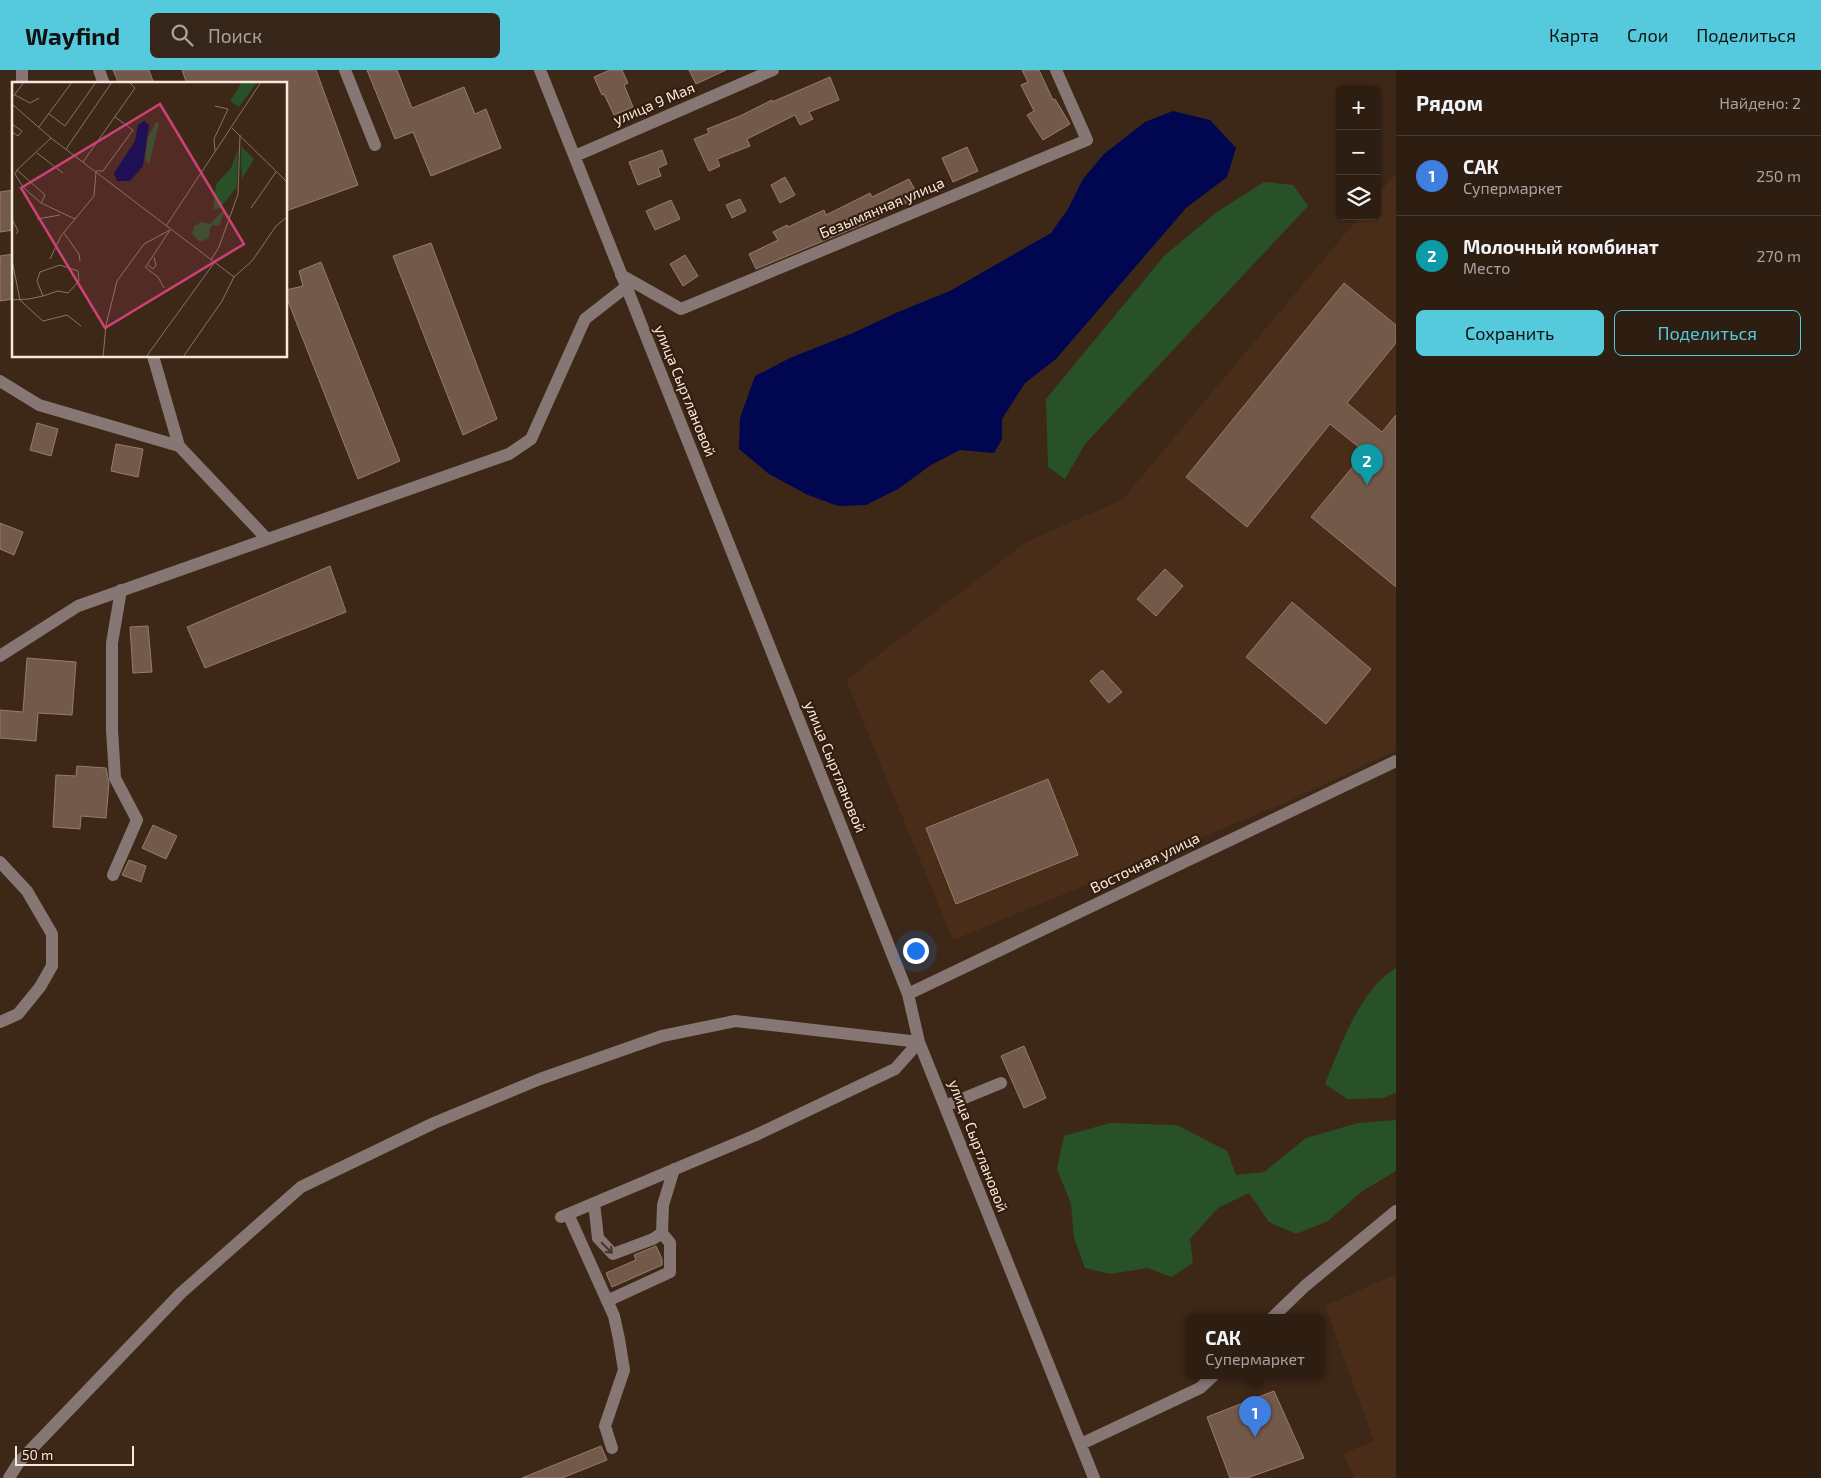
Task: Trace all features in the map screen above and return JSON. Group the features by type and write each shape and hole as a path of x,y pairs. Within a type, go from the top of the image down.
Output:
{"street":[{"path":"99,70 103,82"},
{"path":"345,70 375,145"},
{"name":"улица Сыртлановой","path":"540,70 908,994 919,1042 1094,1478"},
{"name":"улица 9 Мая","path":"575,156 773,70"},
{"name":"Безымянная улица","path":"621,274 681,309 1087,140 1056,70"},
{"path":"0,656 78,606 509,454 531,439 585,318 626,287"},
{"path":"154,358 179,446 267,539"},
{"path":"0,382 39,405 179,446"},
{"path":"113,875 137,820 115,778 112,730 112,643 121,590"},
{"name":"Восточная улица","path":"908,994 1396,761"},
{"path":"0,862 27,891 52,934 52,966 40,987 18,1014 0,1022"},
{"path":"9,1478 19,1462 181,1293 301,1187 327,1174 434,1123 540,1079 662,1036 735,1022 919,1042"},
{"path":"612,1448 605,1426 624,1370 614,1316 564,1215 756,1135 895,1069 919,1042"},
{"path":"945,1106 1001,1083"},
{"path":"607,1301 670,1272 670,1243 662,1233 663,1205 674,1169"},
{"path":"594,1203 598,1238 613,1254 662,1233"},
{"path":"1276,1314 1305,1286 1396,1211"},
{"path":"1081,1444 1200,1388 1210,1379"}],"shaded area":[{"path":"1173,111 1210,120 1236,148 1227,177 1186,208 1056,359 1025,383 1002,419 1002,439 994,453 960,450 931,465 898,489 866,505 838,506 808,495 769,474 739,449 740,418 755,376 790,358 950,291 1051,233 1068,209 1083,179 1104,154 1145,122"},
{"path":"1396,173 1396,750 1289,801 953,940 846,680 1026,542 1122,500 1357,220 1381,220 1381,190"},
{"path":"1396,1274 1396,1478 1355,1478 1343,1454 1374,1441 1325,1306"}],"green space":[{"path":"1264,182 1293,185 1308,206 1085,444 1065,479 1048,467 1046,399 1164,256 1217,212"},
{"path":"1396,968 1396,1093 1383,1098 1347,1099 1325,1084 1345,1037 1362,1004 1383,977"},
{"path":"1395,1120 1396,1171 1361,1192 1328,1221 1296,1234 1269,1222 1249,1193 1218,1208 1190,1239 1193,1263 1171,1277 1148,1268 1110,1274 1085,1268 1074,1238 1071,1204 1057,1169 1064,1136 1110,1123 1177,1125 1227,1151 1236,1175 1264,1172 1306,1138 1358,1123"}],"building":[{"path":"113,70 149,70 153,82 118,82"},
{"path":"182,70 316,70 358,185 288,210 288,82 186,82"},
{"path":"367,70 397,70 412,108 464,87 475,114 486,109 501,148 431,176 413,132 395,139"},
{"path":"610,70 622,70 628,83 624,85 633,107 614,115 594,77"},
{"path":"689,70 726,70 696,84"},
{"path":"1022,70 1039,70 1053,100 1055,99 1070,124 1043,140 1027,115 1034,111 1021,85 1028,82"},
{"path":"830,77 839,100 809,112 813,119 800,125 795,115 747,139 750,146 717,159 720,166 709,171 694,139 709,133 707,129"},
{"path":"967,147 978,171 953,182 942,158"},
{"path":"662,150 667,164 658,168 661,176 638,185 629,162"},
{"path":"785,177 795,195 780,203 771,185"},
{"path":"909,179 919,197 864,224 756,269 749,254 778,240 773,232 824,210 826,215 870,193 872,197"},
{"path":"12,190 12,230 0,232 0,192"},
{"path":"740,199 746,211 732,218 726,205"},
{"path":"671,200 680,219 655,230 646,211"},
{"path":"431,243 497,419 463,435 393,256"},
{"path":"12,254 12,299 0,301 0,256"},
{"path":"685,255 698,276 683,286 670,264"},
{"path":"321,262 400,461 358,479 288,301 288,290 303,286 299,271"},
{"path":"1344,283 1396,325 1396,343 1347,403 1382,432 1396,415 1396,587 1311,517 1365,452 1330,424 1247,527 1186,477"},
{"path":"37,423 58,429 51,456 30,450"},
{"path":"116,444 143,449 138,477 111,471"},
{"path":"0,523 23,532 14,555 0,549"},
{"path":"330,566 346,612 205,668 187,627"},
{"path":"1165,569 1183,586 1156,616 1137,599"},
{"path":"1292,602 1371,669 1326,724 1246,657"},
{"path":"148,626 152,672 133,673 130,627"},
{"path":"27,658 76,662 72,715 38,713 36,741 0,738 0,710 23,712"},
{"path":"1102,670 1122,692 1109,703 1090,681"},
{"path":"77,766 106,768 109,783 106,818 81,816 80,829 53,827 56,775 76,776"},
{"path":"1048,779 1078,855 956,904 926,828"},
{"path":"153,825 177,836 166,859 142,848"},
{"path":"129,860 146,866 141,882 122,875"},
{"path":"1024,1046 1046,1098 1024,1108 1001,1056"},
{"path":"656,1246 662,1259 662,1265 612,1287 606,1273 636,1260 634,1255"},
{"path":"1274,1391 1304,1458 1247,1478 1230,1478 1207,1417"},
{"path":"601,1446 607,1460 562,1478 522,1478"}],"place":[{"name":"Молочный комбинат","path":"1367,485"},
{"name":"САК","path":"1255,1437"}]}
